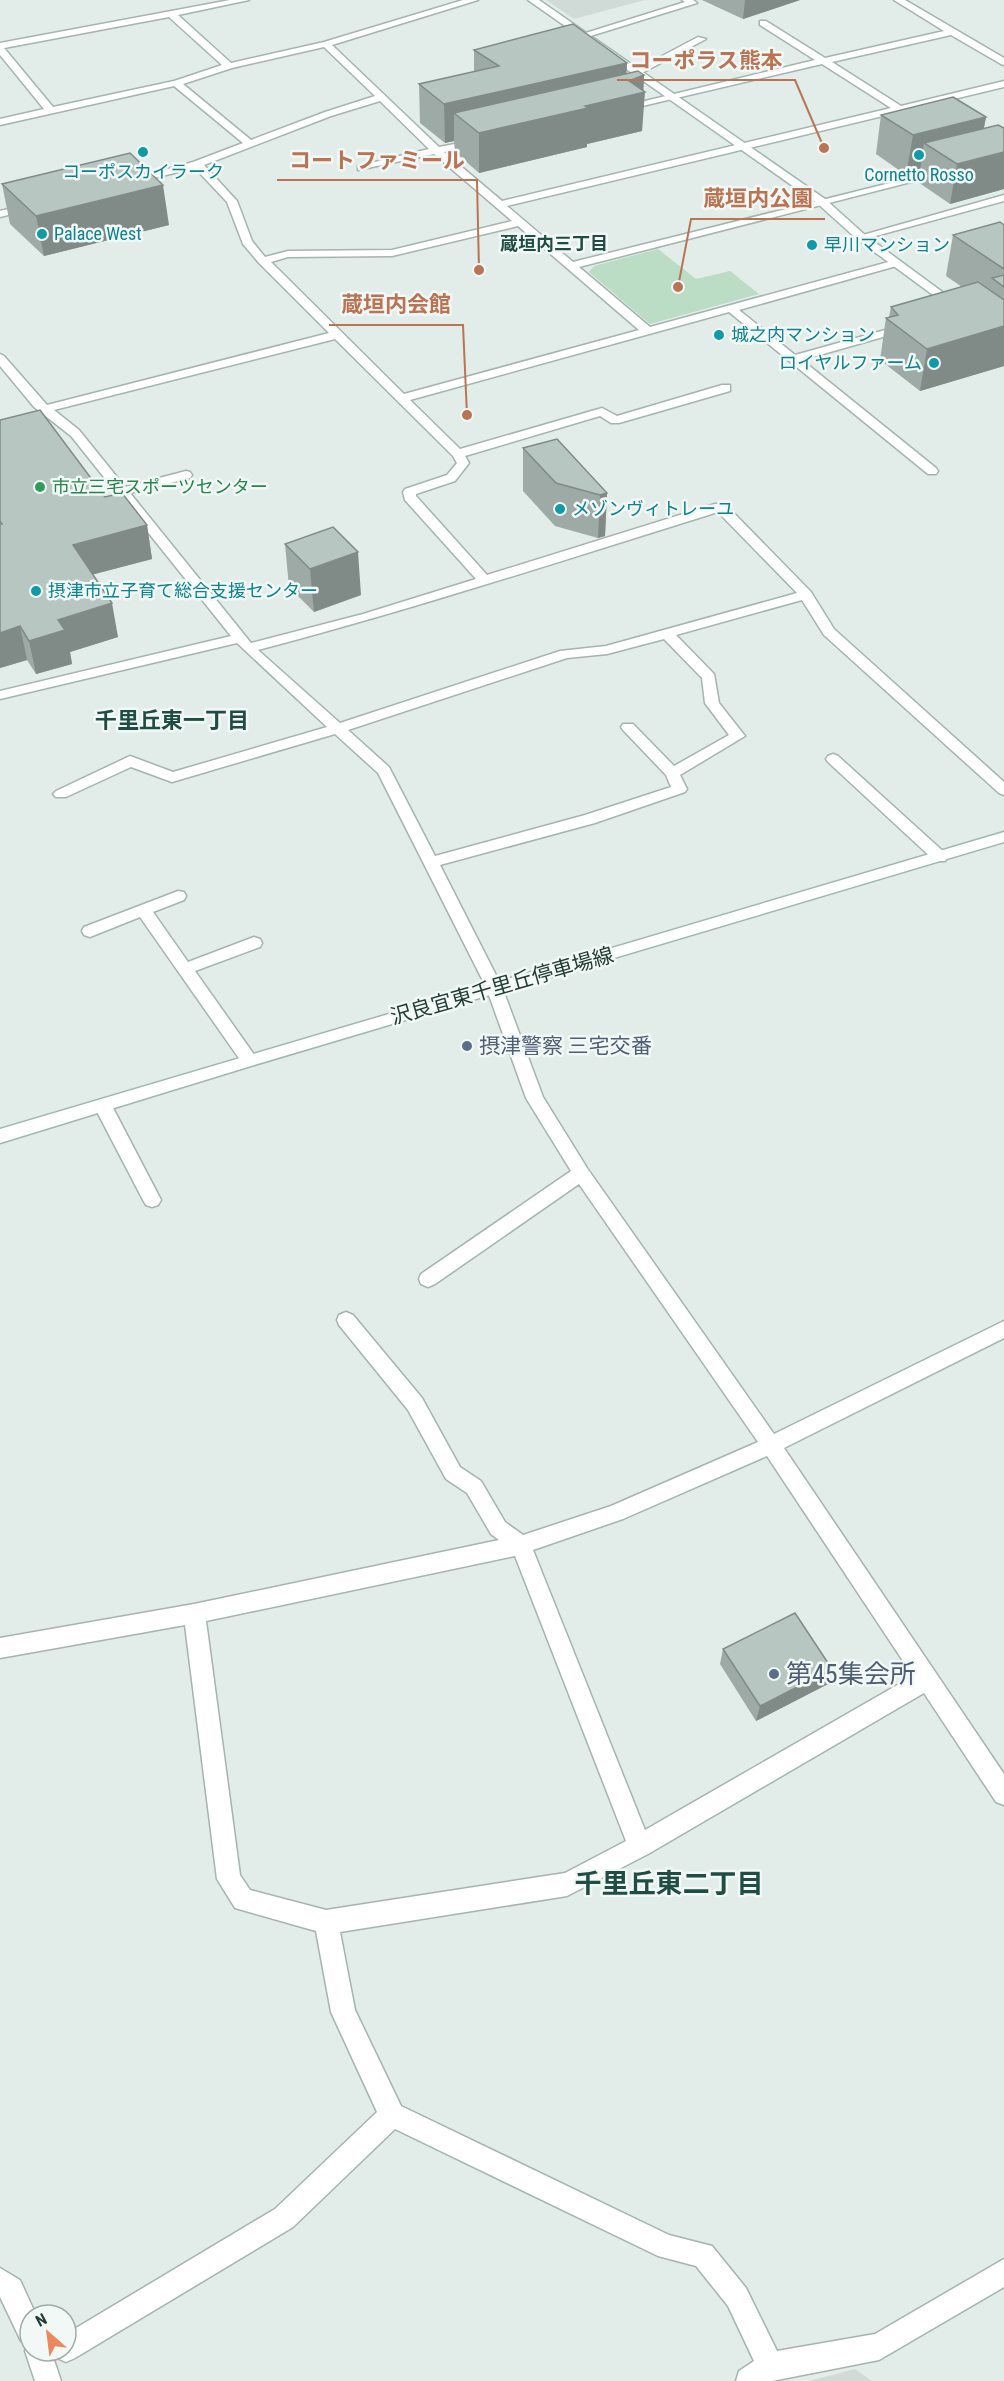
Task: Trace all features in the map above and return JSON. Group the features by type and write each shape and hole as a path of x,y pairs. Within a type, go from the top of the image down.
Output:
{"street":[{"path":"51,111 0,48 164,12 244,0"},
{"path":"0,122 176,83 229,66 326,44 473,0"},
{"path":"533,0 581,36 599,45 821,201 861,237 956,313"},
{"path":"581,36 692,3 687,0"},
{"path":"899,0 1004,62"},
{"path":"164,12 229,66"},
{"path":"763,23 899,109"},
{"path":"604,111 950,32"},
{"path":"637,72 701,39"},
{"path":"326,44 437,151 518,223 646,330"},
{"path":"588,49 599,45"},
{"path":"176,83 251,145"},
{"path":"498,205 1004,84"},
{"path":"116,184 197,164 328,114 380,98"},
{"path":"362,168 493,138"},
{"path":"197,164 232,201 247,242 263,261 404,398 458,454 463,463 451,478 409,492 410,497 486,582"},
{"path":"569,266 958,167"},
{"path":"861,237 1004,198"},
{"path":"0,214 46,202"},
{"path":"263,261 288,254 392,253 518,223"},
{"path":"404,398 896,263"},
{"path":"730,308 932,471"},
{"path":"794,359 917,324"},
{"path":"45,408 339,334"},
{"path":"0,358 38,404 75,433 124,491 244,643 384,770 494,987 535,1098 581,1173 771,1445 1004,1794"},
{"path":"458,454 602,412 615,420 726,388"},
{"path":"124,491 186,475"},
{"path":"0,695 368,617 720,507 806,595 829,632 1004,790"},
{"path":"61,795 130,761 172,777 338,728 565,654 607,650 806,595"},
{"path":"667,634 709,677 707,692 715,709 738,736 672,773"},
{"path":"430,862 590,819 680,789 672,773 628,727"},
{"path":"833,759 940,857"},
{"name":"沢良宜東千里丘停車場線","path":"0,1136 494,987 1004,837"},
{"path":"90,931 178,896"},
{"path":"143,910 249,1060"},
{"path":"185,969 254,943"},
{"path":"102,1106 152,1200"},
{"path":"428,1279 581,1173"},
{"path":"346,1320 416,1404 453,1473 474,1487 498,1528 521,1545 640,1846"},
{"path":"0,1648 194,1614 521,1545 616,1513 771,1445 1004,1329"},
{"path":"194,1614 229,1879 243,1900 326,1922 567,1884 640,1846 927,1680"},
{"path":"326,1922 344,2012 392,2115 667,2247 703,2255 737,2297 759,2373 879,2346 1004,2272"},
{"path":"78,2343 284,2218 392,2115"},
{"path":"0,2281 11,2289 18,2305"}],"shaded area":[{"path":"546,0 645,0 574,19"},
{"path":"855,2369 872,2381 809,2381"}],"green space":[{"path":"658,249 696,279 730,271 759,294 650,324 589,272 594,266"}],"building":[{"path":"573,24 627,63 444,104 419,84 499,66 474,50"},
{"path":"638,71 644,75 629,81 645,92 585,106 588,108 479,133 454,113"},
{"path":"953,97 986,117 913,135 881,115"},
{"path":"998,125 1004,128 1004,152 957,164 924,143"},
{"path":"130,153 163,185 36,216 2,184"},
{"path":"1000,222 1004,225 1004,269 953,235"},
{"path":"1004,275 1004,287 992,278"},
{"path":"978,282 1004,300 1004,326 927,349 886,318 898,315 891,307"},
{"path":"40,410 105,497 122,493 147,525 73,545 112,603 58,620 65,630 29,641 20,626 0,633 0,524 2,524 0,521 0,420"},
{"path":"557,439 607,493 600,495 556,483 523,448"},
{"path":"333,527 358,552 310,569 285,544"},
{"name":"第45集会所","path":"795,1613 832,1669 760,1706 723,1649"}],"place":[{"name":"コーポラス熊本","path":"824,148"},
{"name":"コーポスカイラーク","path":"143,152"},
{"name":"Cornetto Rosso","path":"919,155"},
{"name":"Palace West","path":"42,234"},
{"name":"早川マンション","path":"812,245"},
{"name":"コートファミール","path":"479,270"},
{"name":"蔵垣内公園","path":"678,287"},
{"name":"城之内マンション","path":"719,335"},
{"name":"ロイヤルファーム","path":"934,363"},
{"name":"蔵垣内会館","path":"467,415"},
{"name":"市立三宅スポーツセンター","path":"40,487"},
{"name":"メゾンヴィトレーユ","path":"560,509"},
{"name":"摂津市立子育て総合支援センター","path":"36,591"},
{"name":"摂津警察 三宅交番","path":"467,1046"},
{"name":"第45集会所","path":"774,1674"}],"district":[{"name":"蔵垣内三丁目","path":"554,244"},
{"name":"千里丘東一丁目","path":"172,720"},
{"name":"千里丘東二丁目","path":"669,1884"}]}
